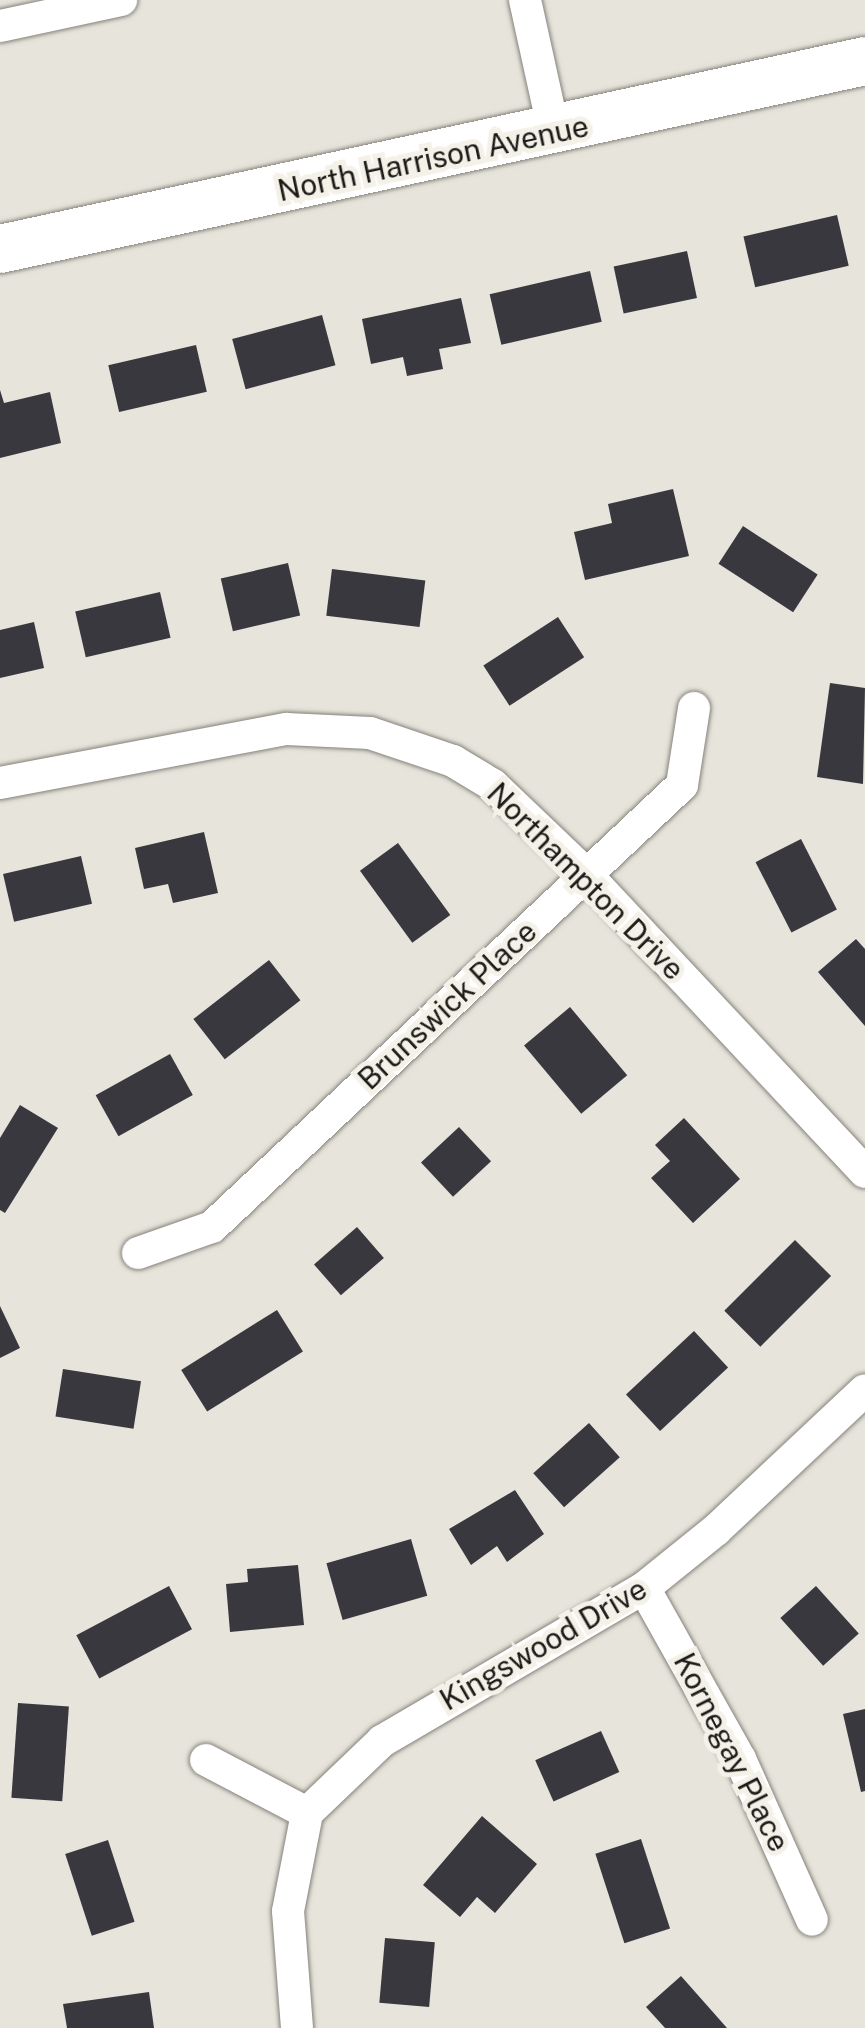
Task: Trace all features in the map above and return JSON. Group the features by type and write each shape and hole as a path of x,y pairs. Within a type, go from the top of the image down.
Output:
{"main road":[{"name":"North Harrison Avenue","path":"0,249 554,132 865,61"}],"street":[{"path":"0,26 120,0"},
{"path":"524,0 554,132"},
{"name":"Brunswick Place","path":"138,1253 212,1227 682,785 694,708"},
{"name":"Northampton Drive","path":"0,782 286,728 370,734 428,750 493,785 586,874 865,1172"},
{"name":"Kingswood Drive","path":"307,1813 382,1740 644,1588 716,1530 865,1390"},
{"name":"Kornegay Place","path":"644,1588 740,1759 812,1920"},
{"path":"206,1760 307,1813 288,1911 296,2028"}],"building":[{"path":"837,215 849,266 755,287 743,237"},
{"path":"687,251 697,298 624,314 614,267"},
{"path":"590,271 602,322 501,345 490,294"},
{"path":"461,298 471,343 439,349 443,369 407,376 403,357 371,364 362,319"},
{"path":"322,315 335,365 246,389 232,339"},
{"path":"196,345 207,392 119,412 108,365"},
{"path":"0,390 4,403 50,392 61,443 0,458"},
{"path":"673,489 689,556 585,580 574,532 612,523 608,504"},
{"path":"743,526 818,574 793,612 718,564"},
{"path":"288,563 300,616 233,631 221,579"},
{"path":"332,569 425,580 420,627 326,616"},
{"path":"160,592 171,638 86,657 75,612"},
{"path":"558,617 584,657 510,706 483,665"},
{"path":"34,622 44,668 0,678 0,630"},
{"path":"830,683 865,688 863,784 817,777"},
{"path":"204,832 218,893 173,903 168,884 144,889 135,848"},
{"path":"801,839 837,909 791,933 756,862"},
{"path":"398,843 450,915 412,943 360,871"},
{"path":"81,856 92,904 14,922 3,874"},
{"path":"856,939 865,949 865,1026 818,972"},
{"path":"269,960 300,1000 225,1059 193,1019"},
{"path":"570,1007 627,1075 581,1114 524,1046"},
{"path":"170,1054 193,1095 118,1136 96,1095"},
{"path":"20,1105 58,1128 5,1213 0,1210 0,1138"},
{"path":"684,1118 740,1179 693,1223 651,1178 670,1161 655,1145"},
{"path":"459,1127 491,1161 453,1197 421,1162"},
{"path":"357,1227 384,1258 341,1295 314,1264"},
{"path":"795,1240 831,1276 760,1347 724,1311"},
{"path":"0,1306 20,1348 0,1358"},
{"path":"277,1310 303,1352 207,1411 181,1370"},
{"path":"694,1331 728,1368 660,1431 626,1394"},
{"path":"63,1369 141,1381 134,1429 55,1416"},
{"path":"589,1423 620,1457 564,1507 533,1473"},
{"path":"515,1490 544,1534 507,1562 497,1546 471,1565 449,1529"},
{"path":"411,1539 427,1596 343,1620 326,1563"},
{"path":"298,1565 304,1625 230,1632 226,1584 248,1582 247,1569"},
{"path":"169,1586 192,1629 99,1679 76,1635"},
{"path":"816,1586 859,1634 823,1666 780,1618"},
{"path":"18,1703 69,1707 62,1801 11,1798"},
{"path":"865,1709 865,1791 861,1792 843,1714"},
{"path":"601,1731 619,1772 554,1801 535,1760"},
{"path":"482,1816 537,1864 495,1913 477,1897 460,1917 423,1885"},
{"path":"641,1839 670,1928 624,1943 595,1854"},
{"path":"108,1840 135,1922 92,1936 65,1854"},
{"path":"385,1938 435,1942 429,2007 379,2003"},
{"path":"681,1976 727,2028 665,2028 646,2007"},
{"path":"149,1992 154,2028 67,2028 63,2004"}]}
